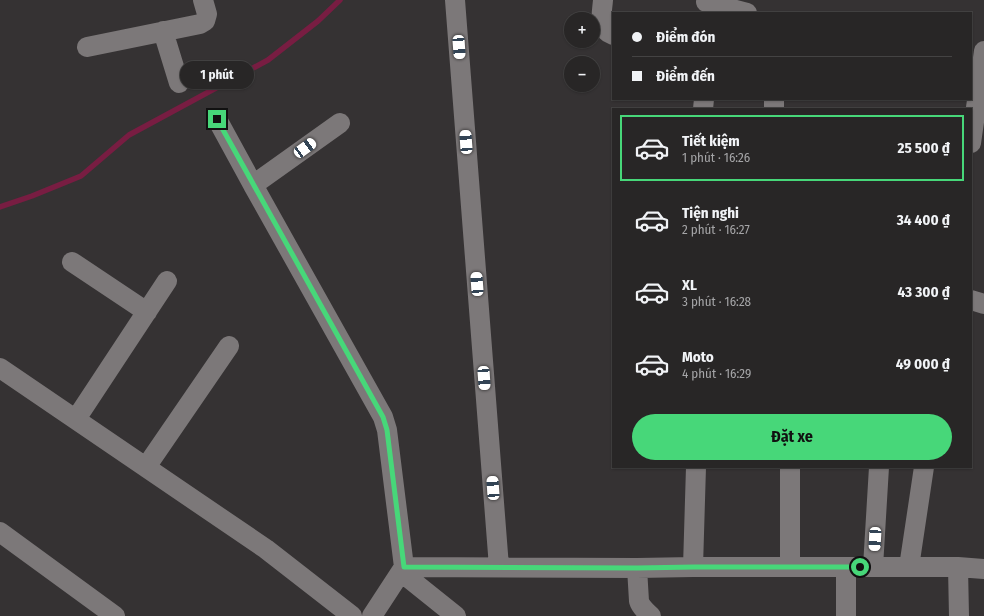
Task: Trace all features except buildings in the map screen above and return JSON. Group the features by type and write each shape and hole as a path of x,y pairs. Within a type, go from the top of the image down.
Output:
{"street":[{"path":"87,47 200,24 205,21 207,14 203,0"},
{"path":"455,0 499,567"},
{"path":"603,0 602,26 606,32 612,35"},
{"path":"706,5 742,12"},
{"path":"163,31 179,83"},
{"path":"972,128 975,83 984,51"},
{"path":"217,119 383,417 387,430 403,570 372,616"},
{"path":"253,185 340,123"},
{"path":"72,262 147,312"},
{"path":"76,419 167,281"},
{"path":"972,300 984,304"},
{"path":"146,467 229,346"},
{"path":"0,368 266,549 352,616"},
{"path":"694,567 696,468"},
{"path":"790,468 790,567"},
{"path":"873,567 879,468"},
{"path":"909,567 924,468"},
{"path":"0,532 115,616"},
{"path":"403,570 499,567 958,567 984,569"},
{"path":"846,567 846,616"},
{"path":"958,567 959,616"},
{"path":"637,568 640,606 651,616"},
{"path":"403,570 456,616"}],"waterway":[{"path":"0,207 81,176 129,135 268,60 318,21 340,0"}],"route":[{"path":"217,119 383,417 387,430 404,567 860,567"}]}
